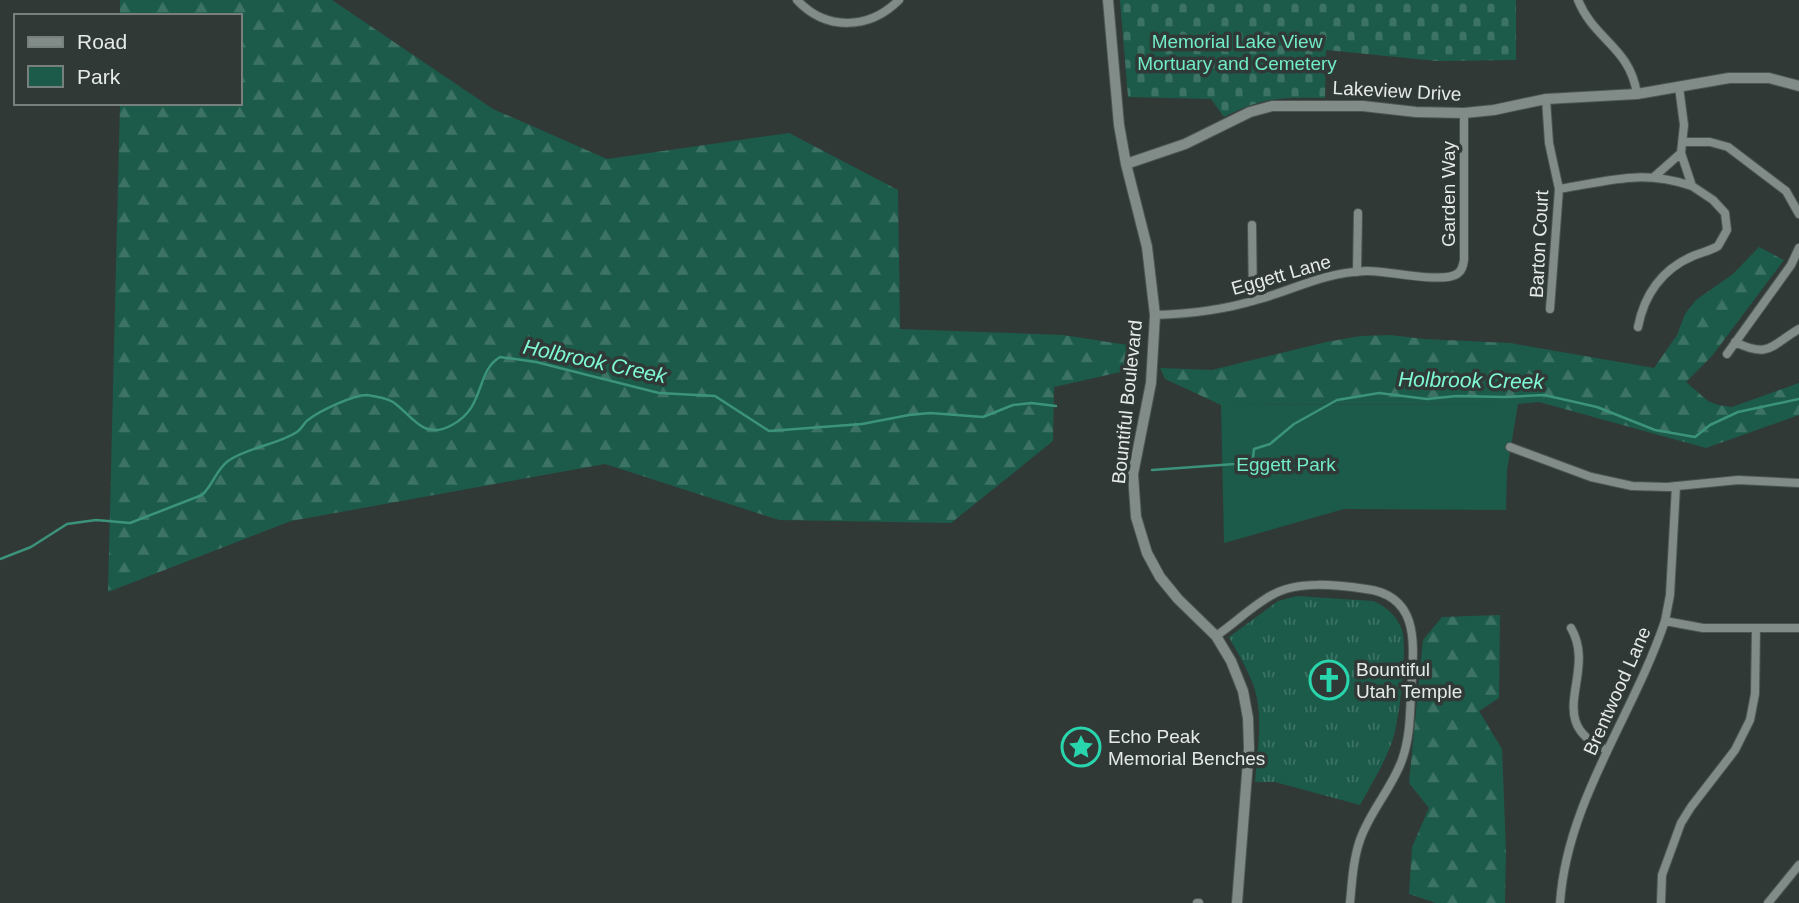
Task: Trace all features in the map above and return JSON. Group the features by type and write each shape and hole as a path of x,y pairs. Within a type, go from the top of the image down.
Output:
{"main road":[{"name":"Bountiful Boulevard","path":"1108,0 1119,125 1147,247 1155,315 1151,383 1133,474 1136,517 1147,553 1160,578 1216,636 1238,676 1248,718 1247,794 1237,903"},
{"name":"Lakeview Drive","path":"1126,164 1185,144 1250,112 1272,106 1351,105 1416,112 1464,113 1546,99 1637,94 1739,77 1769,78 1799,86"}],"street":[{"path":"797,0 819,17 852,23 878,16 899,0"},
{"path":"1578,0 1591,24 1626,60 1637,94"},
{"path":"1679,87 1684,117 1681,153 1692,186"},
{"name":"Barton Court","path":"1546,99 1549,143 1559,189 1550,309"},
{"name":"Garden Way","path":"1458,274 1464,260 1464,113"},
{"path":"1683,142 1710,142 1728,147 1786,191 1799,214"},
{"path":"1655,176 1681,153"},
{"path":"1559,189 1616,178 1655,176 1692,186 1722,209 1727,225 1725,236 1718,246 1685,260 1670,269 1658,281 1645,301 1638,327"},
{"path":"1357,272 1358,213"},
{"path":"1252,225 1253,302"},
{"path":"1727,355 1791,265 1799,248"},
{"name":"Eggett Lane","path":"1155,315 1207,311 1253,302 1315,279 1357,272 1380,271 1444,277 1458,274"},
{"path":"1735,342 1751,349 1768,350 1799,329"},
{"path":"1510,447 1605,481 1652,488 1738,480 1799,483"},
{"name":"Brentwood Lane","path":"1560,903 1569,844 1607,750 1665,621 1670,596 1676,486"},
{"path":"1216,636 1272,595 1287,588 1303,586 1364,588 1380,592 1397,602 1408,618 1414,645 1410,722 1405,749 1397,772 1360,839 1354,858 1350,903"},
{"path":"1665,621 1696,628 1799,628"},
{"path":"1571,628 1576,636 1579,652 1575,723 1586,739 1607,750"},
{"path":"1661,903 1662,875 1677,831 1691,807 1735,750 1750,720 1755,694 1756,628"},
{"path":"1768,903 1799,865"}],"green space":[{"path":"120,0 332,0 493,109 607,159 789,133 898,190 900,329 1063,335 1134,346 1134,369 1054,387 1053,441 951,523 779,520 605,464 291,521 108,592 120,105 242,105 242,14 120,14"},
{"name":"Memorial Lake View Mortuary and Cemetery","path":"1120,0 1516,0 1516,60 1437,61 1326,50 1325,98 1262,102 1224,117 1211,99 1128,97"},
{"path":"1759,247 1784,260 1712,356 1686,382 1708,401 1732,407 1799,383 1799,415 1706,448 1539,402 1221,405 1165,379 1160,368 1212,370 1326,342 1361,336 1390,335 1510,343 1654,368 1677,335 1685,314 1696,300 1733,274"},
{"name":"Eggett Park","path":"1518,404 1507,470 1506,510 1344,509 1224,543 1221,405"},
{"path":"1297,596 1373,601 1390,612 1402,630 1403,669 1395,733 1360,805 1275,782 1255,782 1259,729 1257,698 1249,674 1229,637 1278,601"},
{"path":"1500,615 1499,698 1479,711 1502,749 1505,903 1436,903 1409,894 1412,847 1429,808 1409,783 1423,640 1442,617"}],"waterway":[{"name":"Holbrook Creek","path":"0,559 31,547 67,524 96,520 130,523 202,495 228,461 244,452 289,436 313,416 353,398 367,395 387,399 419,425 433,430 452,425 470,409 487,371 500,357 536,362 659,393 715,396 769,431 862,424 930,413 983,417 1013,405 1031,403 1056,406"},
{"name":"Holbrook Creek","path":"1152,470 1235,464 1253,458 1254,449 1270,444 1294,424 1337,400 1379,393 1427,399 1544,395 1597,407 1655,430 1695,437 1710,425 1738,412 1799,399"}],"place":[{"name":"Bountiful Utah Temple","path":"1329,680"},
{"name":"Echo Peak Memorial Benches","path":"1081,747"}]}
